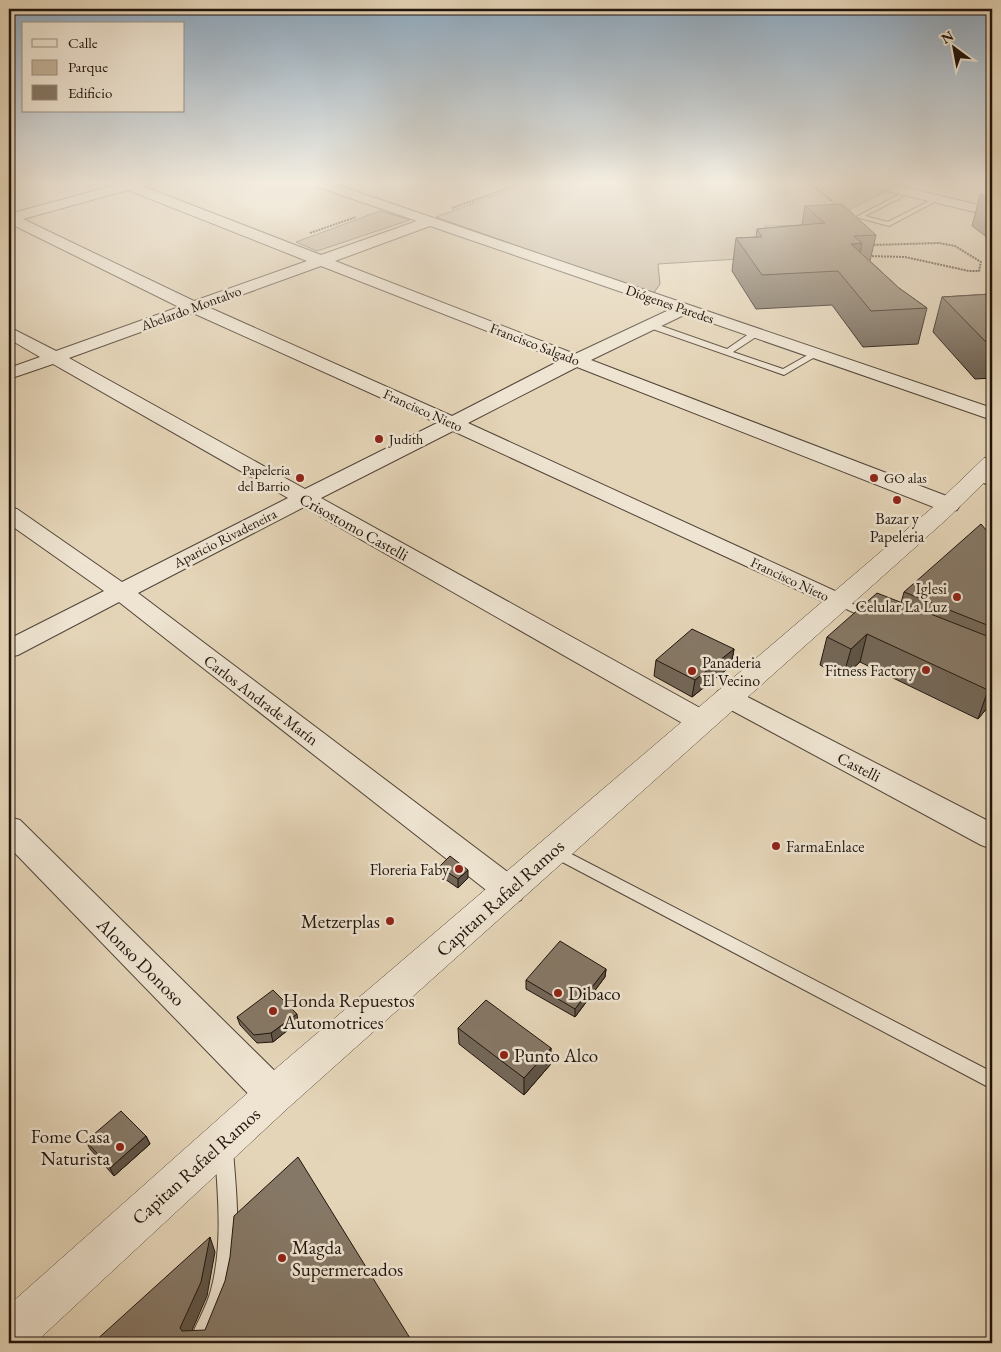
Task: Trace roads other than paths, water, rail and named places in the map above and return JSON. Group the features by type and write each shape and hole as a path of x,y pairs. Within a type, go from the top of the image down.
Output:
{"street":[{"name":"Francisco Nieto","path":"66,246 193,307 452,423 837,601"},
{"name":"Francisco Salgado","path":"288,246 949,505"},
{"name":"Abelardo Montalvo","path":"9,374 361,246"},
{"name":"Diógenes Paredes","path":"503,246 992,414"},
{"name":"Aparicio Rivadeneira","path":"9,649 576,360 684,308"},
{"name":"Crisostomo Castelli","path":"9,332 701,721"},
{"name":"Capitan Rafael Ramos","path":"9,1336 274,1095 510,891 837,601 988,472"},
{"name":"Carlos Andrade Marín","path":"9,514 121,592 510,891"},
{"name":"Castelli","path":"727,697 992,836"},
{"name":"Alonso Donoso","path":"9,828 274,1095"}],"lane":[{"path":"650,325 784,372 816,354"},
{"path":"727,352 756,334"},
{"path":"837,601 882,620"},
{"path":"554,850 992,1081"},
{"path":"200,1343 216,1307 223,1277 230,1222 224,1140"}],"place":[{"name":"Judith","path":"379,439"},
{"name":"Papeleria del Barrio","path":"300,478"},
{"name":"GO alas","path":"874,478"},
{"name":"Bazar y Papeleria","path":"897,500"},
{"name":"Iglesi Celular La Luz","path":"957,597"},
{"name":"Fitness Factory","path":"926,670"},
{"name":"Panaderia El Vecino","path":"692,671"},
{"name":"FarmaEnlace","path":"776,846"},
{"name":"Floreria Faby","path":"459,869"},
{"name":"Metzerplas","path":"390,921"},
{"name":"Dibaco","path":"558,993"},
{"name":"Honda Repuestos Automotrices","path":"273,1011"},
{"name":"Punto Alco","path":"504,1055"},
{"name":"Fome Casa Naturista","path":"120,1147"},
{"name":"Magda Supermercados","path":"282,1258"}]}
